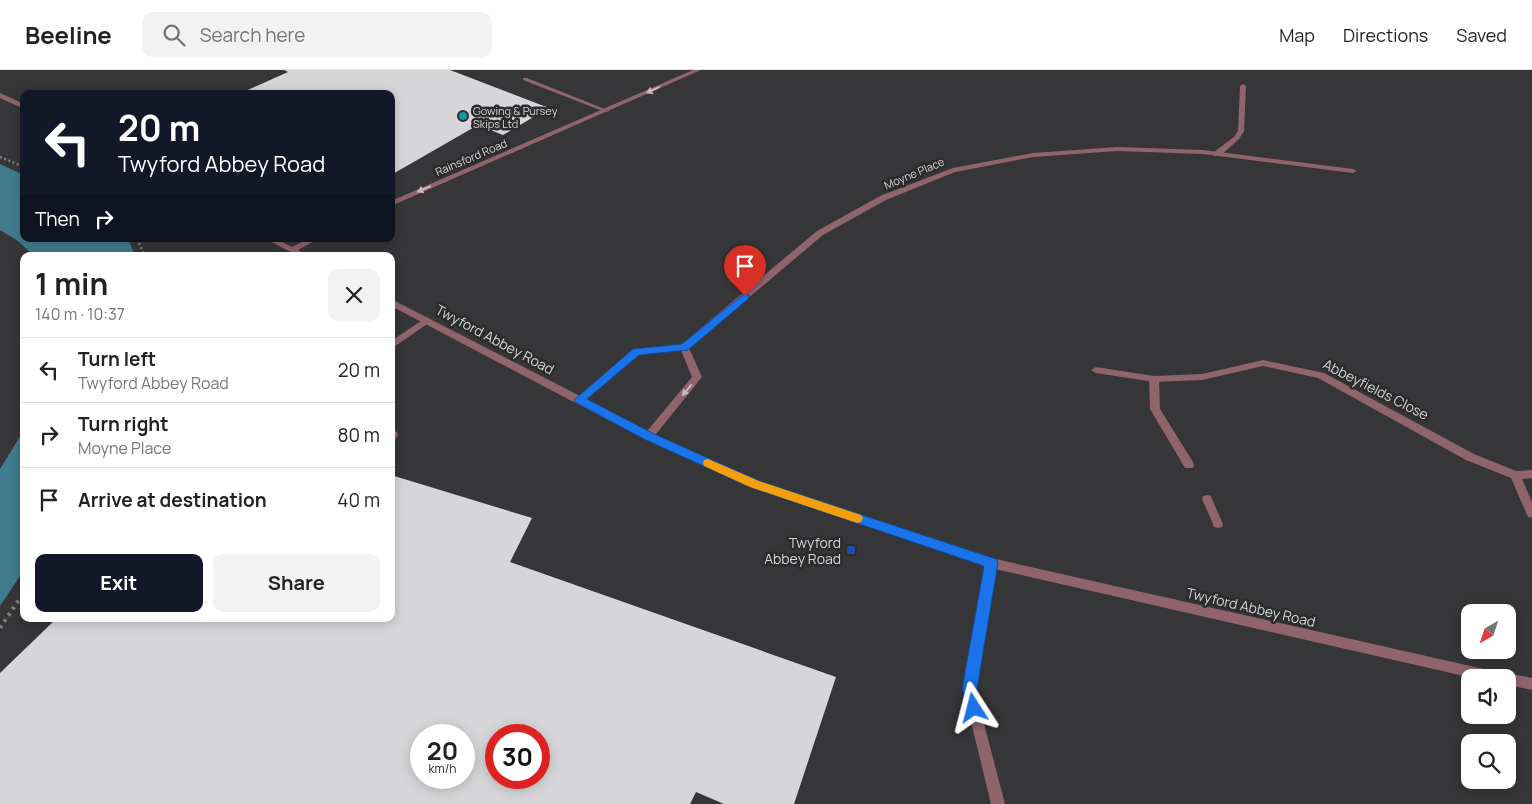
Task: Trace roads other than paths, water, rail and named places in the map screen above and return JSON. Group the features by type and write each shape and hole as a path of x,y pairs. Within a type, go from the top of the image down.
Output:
{"street":[{"name":"Rainsford Road","path":"395,202 698,70"},
{"path":"525,79 607,111"},
{"path":"1217,154 1238,138 1241,131 1243,86"},
{"path":"0,94 20,105"},
{"name":"Moyne Place","path":"684,347 820,233 884,198 952,170 1033,155 1117,149 1217,154 1353,171"},
{"path":"276,242 296,252"},
{"path":"292,250 308,242"},
{"name":"Twyford Abbey Road","path":"395,304 648,436 754,484 991,563 1461,669"},
{"path":"395,343 427,320"},
{"path":"579,400 636,352 684,347 697,377 648,436"},
{"name":"Abbeyfields Close","path":"1096,370 1154,379 1202,377 1263,363 1321,375 1470,457 1515,475 1532,474"},
{"path":"1154,379 1155,409 1189,464"},
{"path":"1515,475 1532,514"},
{"path":"1207,498 1218,524"},
{"path":"991,563 970,689 998,804"},
{"path":"1516,681 1532,684"}],"water":[{"path":"0,164 20,173 20,242 129,242 133,252 30,252 18,241 0,230"},
{"path":"20,436 20,576 0,606 0,469"}],"place":[{"name":"Gowing & Pursey Skips Ltd","path":"463,116"},
{"name":"Twyford Abbey Road","path":"851,550"}]}
